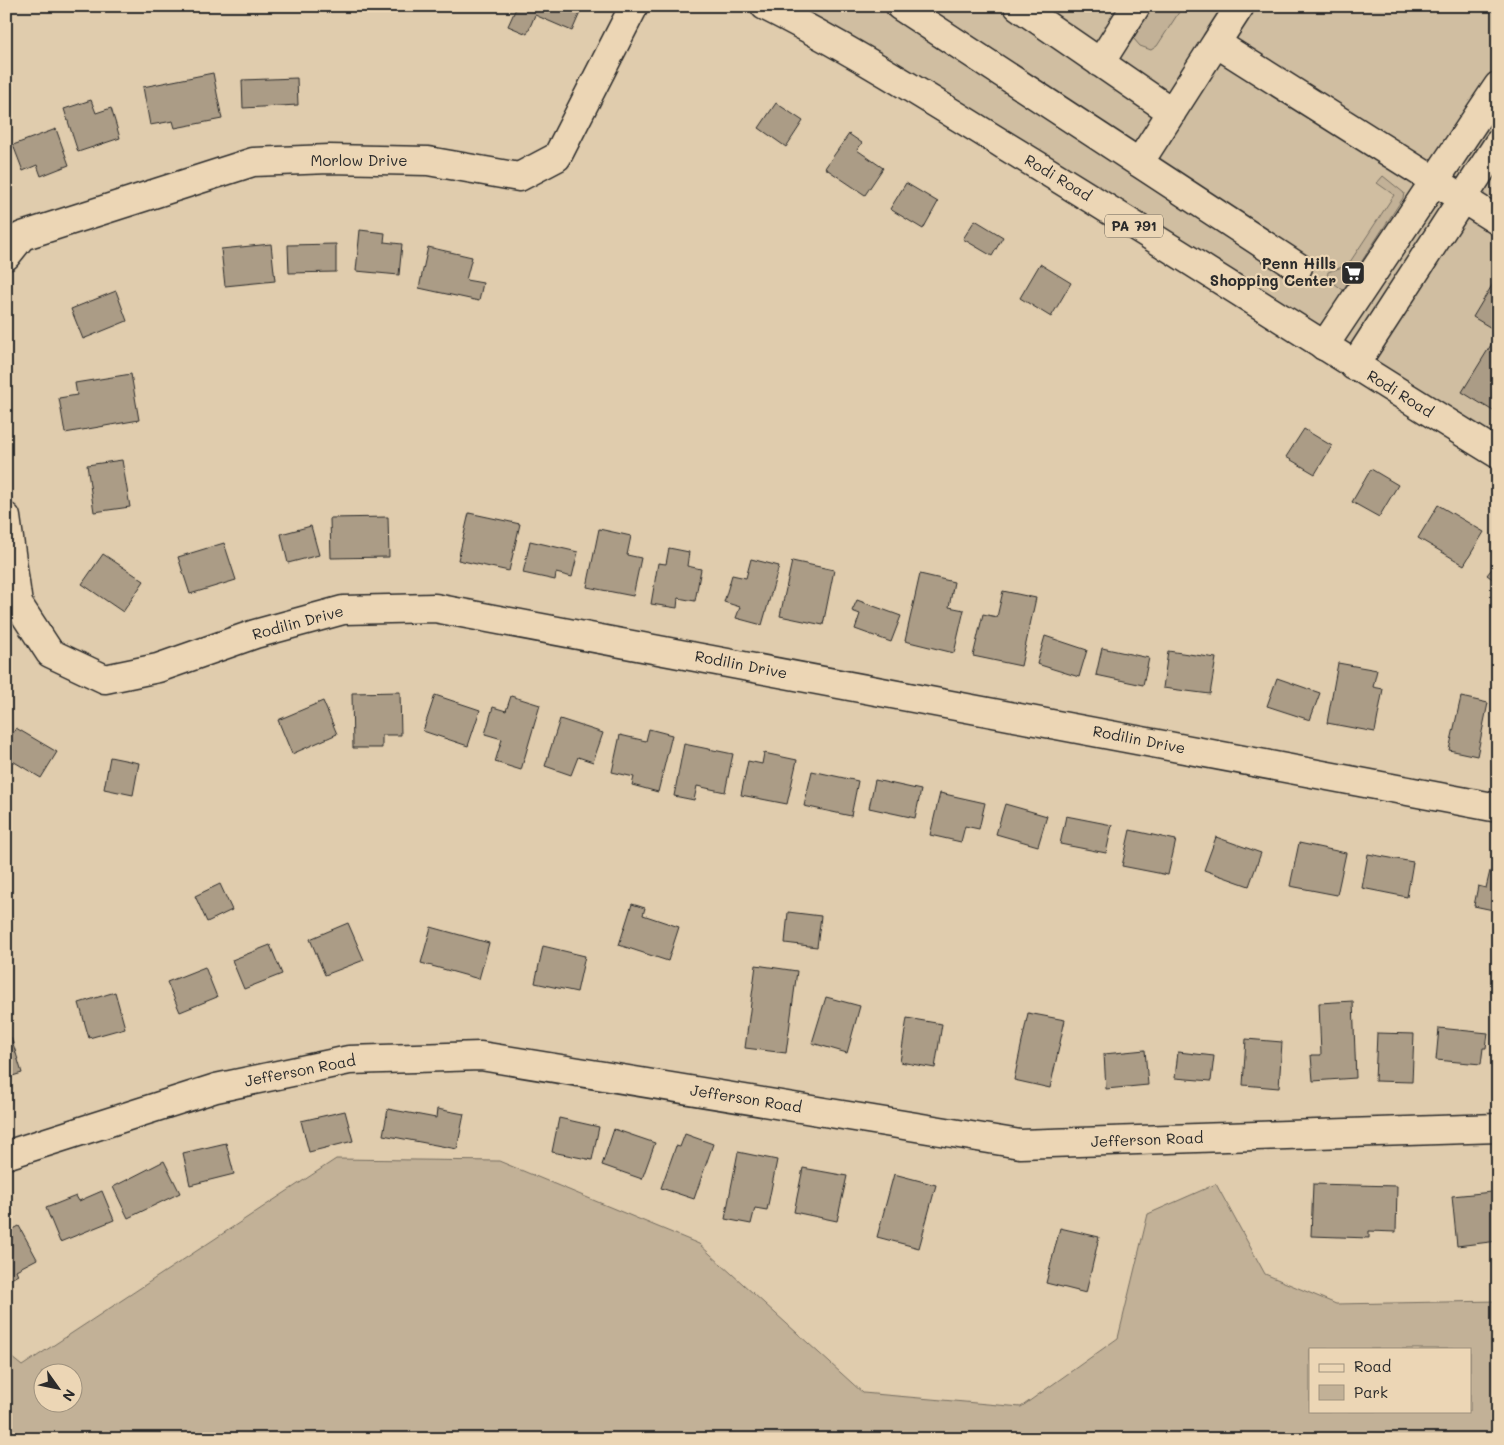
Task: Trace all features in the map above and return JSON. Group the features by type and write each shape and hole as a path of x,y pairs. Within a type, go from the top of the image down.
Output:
{"street":[{"name":"Morlow Drive","path":"6,256 22,236 254,162 329,159 428,161 519,177 556,157 634,6"},
{"name":"Rodi Road","path":"765,6 814,32 1060,179 1354,366 1498,454"},
{"path":"900,6 1298,267"},
{"path":"1018,6 1172,112"},
{"path":"1100,63 1136,6"},
{"path":"1139,163 1240,6"},
{"path":"1216,43 1498,221"},
{"path":"1324,346 1498,86"},
{"path":"1354,366 1461,198 1498,144"},
{"name":"Rodilin Drive","path":"6,517 18,604 50,653 105,680 158,668 255,634 343,610 435,608 1498,808"},
{"name":"Jefferson Road","path":"6,1155 216,1088 349,1060 480,1056 1020,1144 1498,1128"}],"shaded area":[{"name":"Penn Hills Shopping Center","path":"765,6 1498,6 1498,454"}],"green space":[{"path":"1154,6 1183,6 1157,46 1151,50 1140,46 1133,38"},
{"path":"1383,176 1404,193 1403,198 1343,290 1327,278 1328,272 1348,265 1394,195 1377,183"},
{"path":"336,1159 499,1161 699,1244 863,1393 1021,1407 1118,1338 1148,1214 1216,1184 1265,1274 1336,1304 1498,1301 1498,1439 6,1439 6,1353 22,1366"}],"building":[{"path":"517,6 583,6 572,31 535,15 527,34 508,26"},
{"path":"213,73 222,119 175,128 173,121 150,125 143,87"},
{"path":"297,78 298,105 243,108 242,80"},
{"path":"91,100 96,113 111,108 120,138 78,152 64,109"},
{"path":"776,103 803,121 786,147 759,128"},
{"path":"56,129 69,165 41,176 37,165 23,171 13,145"},
{"path":"849,134 862,143 857,150 883,168 865,195 825,168"},
{"path":"906,183 938,202 923,229 890,209"},
{"path":"975,220 1003,237 992,256 963,239"},
{"path":"360,230 385,233 384,242 402,244 399,275 356,271"},
{"path":"271,244 275,281 225,286 221,249"},
{"path":"336,244 336,272 289,273 288,245"},
{"path":"428,247 472,257 466,280 483,283 479,301 419,288"},
{"path":"1040,264 1071,283 1051,317 1020,298"},
{"path":"1494,282 1498,284 1498,332 1473,317"},
{"path":"116,291 127,321 83,339 71,309"},
{"path":"1494,340 1498,342 1498,414 1462,392"},
{"path":"131,374 139,420 65,433 59,398 77,395 75,383"},
{"path":"1304,429 1332,446 1315,474 1286,457"},
{"path":"122,460 130,507 94,512 87,465"},
{"path":"1371,469 1398,485 1379,517 1352,502"},
{"path":"1438,505 1484,532 1464,565 1418,538"},
{"path":"469,513 520,524 509,571 458,560"},
{"path":"388,517 389,557 331,558 330,518"},
{"path":"311,526 319,555 288,563 281,534"},
{"path":"599,529 631,536 627,555 641,558 633,596 587,587"},
{"path":"530,541 578,552 572,577 556,573 555,580 523,573"},
{"path":"224,543 236,580 190,594 178,557"},
{"path":"669,548 689,552 687,566 701,569 695,601 678,598 677,608 651,604 658,563 666,564"},
{"path":"103,554 144,581 123,612 82,584"},
{"path":"751,559 779,566 762,625 736,618 740,607 724,602 732,575 746,578"},
{"path":"792,561 834,570 823,625 780,616"},
{"path":"1498,561 1498,583 1487,575"},
{"path":"920,574 954,582 949,607 964,610 954,653 905,641"},
{"path":"1003,591 1036,598 1021,666 973,656 983,614 997,617"},
{"path":"857,600 901,616 891,642 855,629 860,614 852,611"},
{"path":"1045,636 1087,650 1079,677 1037,664"},
{"path":"1102,648 1149,658 1143,685 1096,675"},
{"path":"1168,651 1216,658 1210,694 1163,688"},
{"path":"1338,663 1377,670 1373,687 1383,689 1375,732 1327,723"},
{"path":"1277,678 1320,693 1310,720 1267,706"},
{"path":"400,692 401,735 382,735 382,748 353,748 352,693"},
{"path":"435,695 480,710 468,746 423,731"},
{"path":"511,696 540,705 521,770 495,762 502,739 485,734 493,707 506,711"},
{"path":"1461,697 1488,703 1477,756 1449,750"},
{"path":"323,701 337,734 292,754 278,720"},
{"path":"560,719 603,733 593,762 578,757 571,775 545,766"},
{"path":"16,728 57,752 41,778 6,757 6,745"},
{"path":"649,729 672,735 658,792 632,785 634,777 612,772 620,735 646,741"},
{"path":"684,744 733,754 725,792 697,786 694,800 674,796"},
{"path":"764,753 797,760 787,804 741,795 748,761 762,764"},
{"path":"110,757 139,763 133,795 104,789"},
{"path":"812,771 858,781 851,816 804,806"},
{"path":"875,780 921,790 915,818 869,808"},
{"path":"940,793 985,803 979,829 965,826 961,842 930,835"},
{"path":"1005,804 1047,816 1038,846 996,834"},
{"path":"1066,816 1112,825 1106,853 1060,844"},
{"path":"1130,830 1176,840 1168,875 1122,866"},
{"path":"1216,837 1261,853 1249,886 1204,870"},
{"path":"1299,843 1346,853 1337,895 1290,886"},
{"path":"1368,854 1413,862 1407,897 1362,888"},
{"path":"1490,871 1498,872 1498,911 1474,906 1478,886 1486,888"},
{"path":"220,884 232,910 207,922 195,896"},
{"path":"632,904 645,908 643,915 679,927 668,961 619,945"},
{"path":"788,912 821,916 817,947 785,943"},
{"path":"348,923 364,960 325,975 310,939"},
{"path":"431,927 489,943 479,979 421,963"},
{"path":"270,945 282,974 244,989 232,960"},
{"path":"543,946 585,956 577,992 535,983"},
{"path":"756,965 797,971 786,1053 745,1048"},
{"path":"205,967 217,997 180,1012 167,982"},
{"path":"115,992 125,1028 89,1038 79,1003"},
{"path":"826,997 860,1006 847,1053 812,1043"},
{"path":"1353,1001 1356,1078 1313,1081 1311,1055 1321,1055 1319,1003"},
{"path":"1028,1013 1065,1020 1050,1088 1014,1080"},
{"path":"907,1018 942,1024 935,1068 900,1062"},
{"path":"1439,1028 1488,1033 1486,1048 1483,1048 1481,1064 1436,1060"},
{"path":"1377,1033 1414,1034 1412,1082 1375,1081"},
{"path":"11,1037 22,1073 6,1078 6,1039"},
{"path":"1246,1039 1282,1042 1279,1088 1243,1085"},
{"path":"1145,1050 1148,1085 1106,1089 1104,1054"},
{"path":"1178,1052 1214,1056 1211,1081 1175,1078"},
{"path":"388,1109 436,1118 437,1109 464,1114 457,1149 383,1135"},
{"path":"345,1111 353,1141 309,1152 301,1121"},
{"path":"559,1118 599,1127 592,1160 552,1152"},
{"path":"614,1129 655,1143 642,1179 602,1165"},
{"path":"685,1134 713,1144 694,1199 661,1188 676,1146 680,1147"},
{"path":"226,1143 234,1174 190,1185 183,1153"},
{"path":"738,1152 777,1160 767,1210 755,1208 751,1224 725,1219"},
{"path":"164,1161 180,1193 128,1218 113,1187"},
{"path":"803,1168 847,1176 837,1221 794,1212"},
{"path":"894,1174 936,1185 919,1248 877,1237"},
{"path":"1313,1184 1397,1186 1396,1232 1369,1231 1369,1238 1311,1236"},
{"path":"102,1191 114,1220 60,1242 46,1208 76,1196 79,1201"},
{"path":"1492,1192 1498,1241 1457,1246 1452,1196"},
{"path":"19,1226 37,1259 16,1270 18,1275 6,1282 6,1233"},
{"path":"1060,1228 1099,1237 1086,1293 1046,1283"}],"place":[{"name":"Penn Hills Shopping Center","path":"1353,273"}]}
